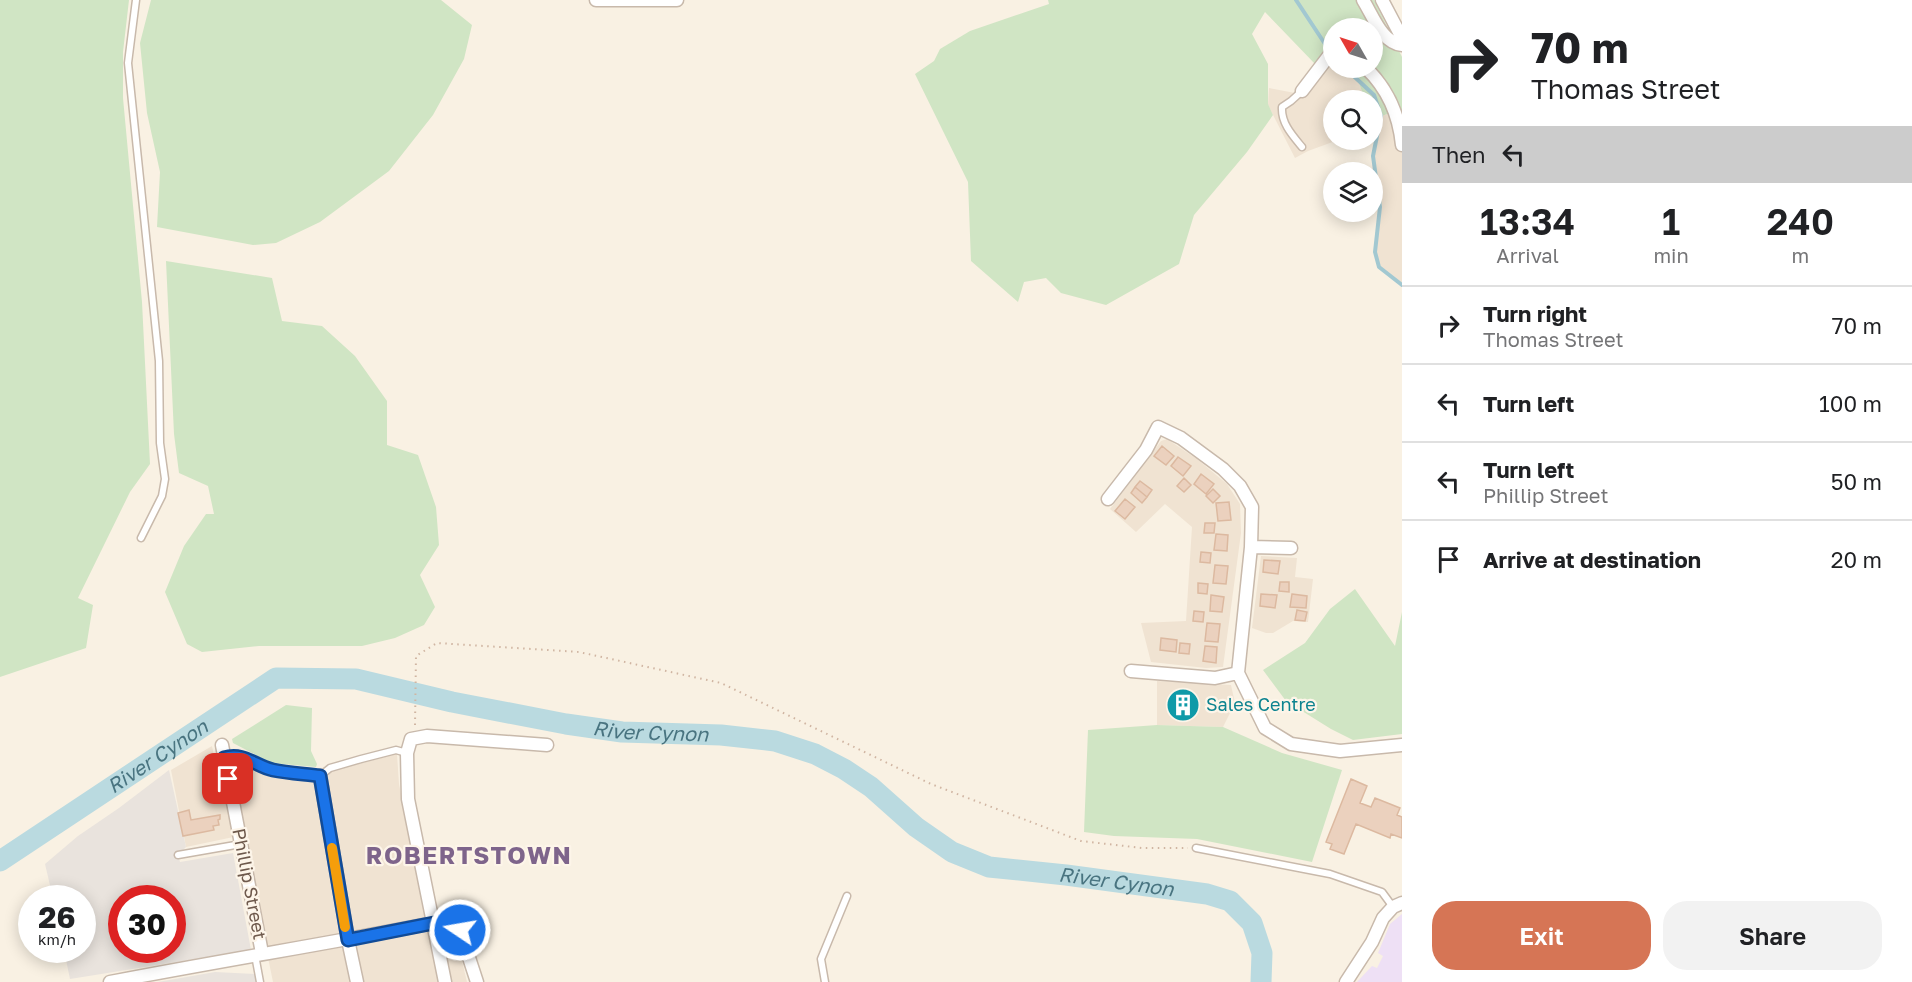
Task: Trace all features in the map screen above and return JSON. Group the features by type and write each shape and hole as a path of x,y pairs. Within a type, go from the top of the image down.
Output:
{"street":[{"path":"597,0 677,0"},
{"path":"1363,0 1385,36 1393,44 1402,45"},
{"path":"1383,0 1402,38"},
{"path":"1302,91 1323,63"},
{"path":"1377,78 1392,102 1400,127 1402,145"},
{"path":"1108,499 1146,450 1158,427 1181,438 1223,469 1240,486 1252,507 1251,547 1238,673 1265,728 1291,744 1340,751 1402,745"},
{"path":"1251,547 1290,548"},
{"path":"1131,671 1215,678 1238,673"},
{"path":"445,982 408,799 407,753 411,740 427,736 547,745"},
{"name":"Phillip Street","path":"223,751 259,954"},
{"path":"320,776 357,982"},
{"path":"1346,982 1372,942 1383,918 1398,905"},
{"path":"112,982 434,923 448,923 460,930 477,982"}],"lane":[{"path":"136,0 128,63 159,361 160,443 165,479 162,496 141,538"},
{"path":"1302,91 1282,107 1289,133 1302,147"},
{"path":"223,751 243,756 269,769 320,776 330,768 369,757 396,750 407,753"},
{"path":"178,855 241,844"},
{"path":"1197,848 1330,874 1382,892 1398,905"},
{"path":"825,982 821,959 847,896"},
{"path":"259,954 260,982"}],"path":[{"path":"411,740 416,722 416,656 437,643 579,652 721,683 931,784 1081,841 1142,848 1197,848"}],"shaded area":[{"path":"1323,54 1323,78 1353,78 1359,83 1361,90 1323,90 1323,146 1295,158 1268,105 1269,88 1295,93"},
{"path":"1397,110 1402,123 1402,283 1380,266 1376,252 1380,222 1383,222 1383,162 1375,162 1374,156 1375,150 1383,150 1383,116"},
{"path":"1167,439 1197,459 1227,484 1240,504 1241,533 1223,667 1206,668 1151,662 1141,623 1186,621 1192,527 1165,504 1136,532 1110,509 1161,441"},
{"path":"1261,556 1297,558 1295,577 1313,579 1308,622 1293,621 1273,633 1252,628"},
{"path":"1157,681 1231,685 1235,703 1223,727 1157,725"},
{"path":"212,746 216,766 241,761 262,773 301,778 308,782 328,776 331,771 397,754 399,784 431,944 457,940 467,982 273,982 243,835 186,847 171,770"},
{"path":"169,770 186,847 178,855 180,862 233,853 251,950 186,960 186,885 108,885 108,963 170,963 70,979 67,963 96,963 96,885 50,885 45,864 78,836"},
{"path":"1402,914 1402,982 1357,982 1372,966 1377,968 1383,956 1378,953 1390,924"},
{"path":"215,972 255,974 256,982 158,982"}],"green space":[{"path":"0,0 129,0 123,52 123,98 142,302 150,464 130,492 78,598 93,605 86,648 0,677"},
{"path":"151,0 441,0 472,25 464,59 433,115 389,171 320,222 276,243 253,245 157,227 160,172 147,113 140,43"},
{"path":"1048,0 1374,0 1383,18 1323,18 1323,63 1316,65 1265,12 1252,34 1268,64 1268,104 1273,115 1247,152 1194,215 1179,264 1106,305 1061,293 1046,278 1024,282 1018,302 971,261 968,182 915,74 934,61 940,49 970,31 1049,4"},
{"path":"1383,18 1402,57 1402,123 1397,110 1383,116 1383,90 1361,90 1359,83 1353,78 1383,78"},
{"path":"166,261 272,278 282,321 322,326 355,356 387,401 387,445 418,455 436,507 439,545 420,575 435,607 424,625 395,638 362,646 259,646 202,652 187,644 165,592 184,546 206,514 214,514 208,486 179,473 174,434"},
{"path":"1355,589 1395,646 1402,612 1402,734 1353,740 1286,701 1263,670 1305,643 1330,609"},
{"path":"286,705 312,708 311,751 317,764 316,767 271,763 233,743 232,739"},
{"path":"1157,725 1223,727 1282,753 1342,770 1312,862 1197,839 1114,836 1084,832 1088,730"}],"building":[{"path":"1162,446 1174,456 1166,465 1154,456"},
{"path":"1178,457 1191,466 1183,476 1171,466"},
{"path":"1201,474 1214,484 1206,494 1194,484"},
{"path":"1184,478 1191,485 1184,492 1177,486"},
{"path":"1140,481 1152,490 1147,497 1135,487"},
{"path":"1135,487 1147,497 1142,503 1131,493"},
{"path":"1213,489 1220,496 1213,503 1206,496"},
{"path":"1125,499 1135,507 1125,519 1115,511"},
{"path":"1229,502 1231,520 1218,521 1216,503"},
{"path":"1205,523 1215,523 1214,533 1204,533"},
{"path":"1216,534 1228,535 1227,551 1214,550"},
{"path":"1201,552 1211,553 1210,563 1200,562"},
{"path":"1264,560 1280,561 1278,574 1263,572"},
{"path":"1215,565 1228,566 1226,584 1213,583"},
{"path":"1280,582 1289,582 1289,592 1279,591"},
{"path":"1198,583 1208,584 1207,594 1198,593"},
{"path":"1261,594 1277,595 1275,608 1260,606"},
{"path":"1292,594 1307,596 1306,608 1290,607"},
{"path":"1211,595 1224,597 1222,612 1210,611"},
{"path":"1297,610 1307,612 1305,621 1295,620"},
{"path":"1194,611 1204,612 1203,622 1193,621"},
{"path":"1207,623 1220,624 1218,642 1205,641"},
{"path":"1161,638 1177,640 1176,652 1160,650"},
{"path":"1180,643 1190,644 1189,654 1179,653"},
{"path":"1205,646 1217,647 1216,663 1203,661"},
{"name":"Sales Centre","path":"1187,699 1190,708 1179,711 1176,702"},
{"path":"1351,779 1367,786 1360,803 1371,807 1375,798 1400,808 1397,815 1402,817 1402,838 1391,834 1390,838 1356,824 1344,854 1330,849 1332,844 1326,842"},
{"path":"189,810 191,820 220,815 219,825 213,826 214,830 183,836 178,813"}],"waterway":[{"path":"1296,0 1323,41"},
{"path":"1356,78 1374,95 1381,116 1373,156 1380,207 1375,252 1379,267 1402,285"},
{"name":"River Cynon","path":"0,861 276,678 356,679 452,702 566,724 622,732 721,735 775,741 815,754 844,769 871,787 916,827 952,852 989,867 1207,894 1230,901 1252,923 1262,953 1261,982"}],"slow traffic":[{"path":"332,848 345,927"}],"place":[{"name":"Sales Centre","path":"1183,705"}],"district":[{"name":"ROBERTSTOWN","path":"469,856"}],"route":[{"path":"228,779 224,758 232,755 243,756 263,767 275,770 320,776 348,940 434,923 448,923 460,930"}]}
